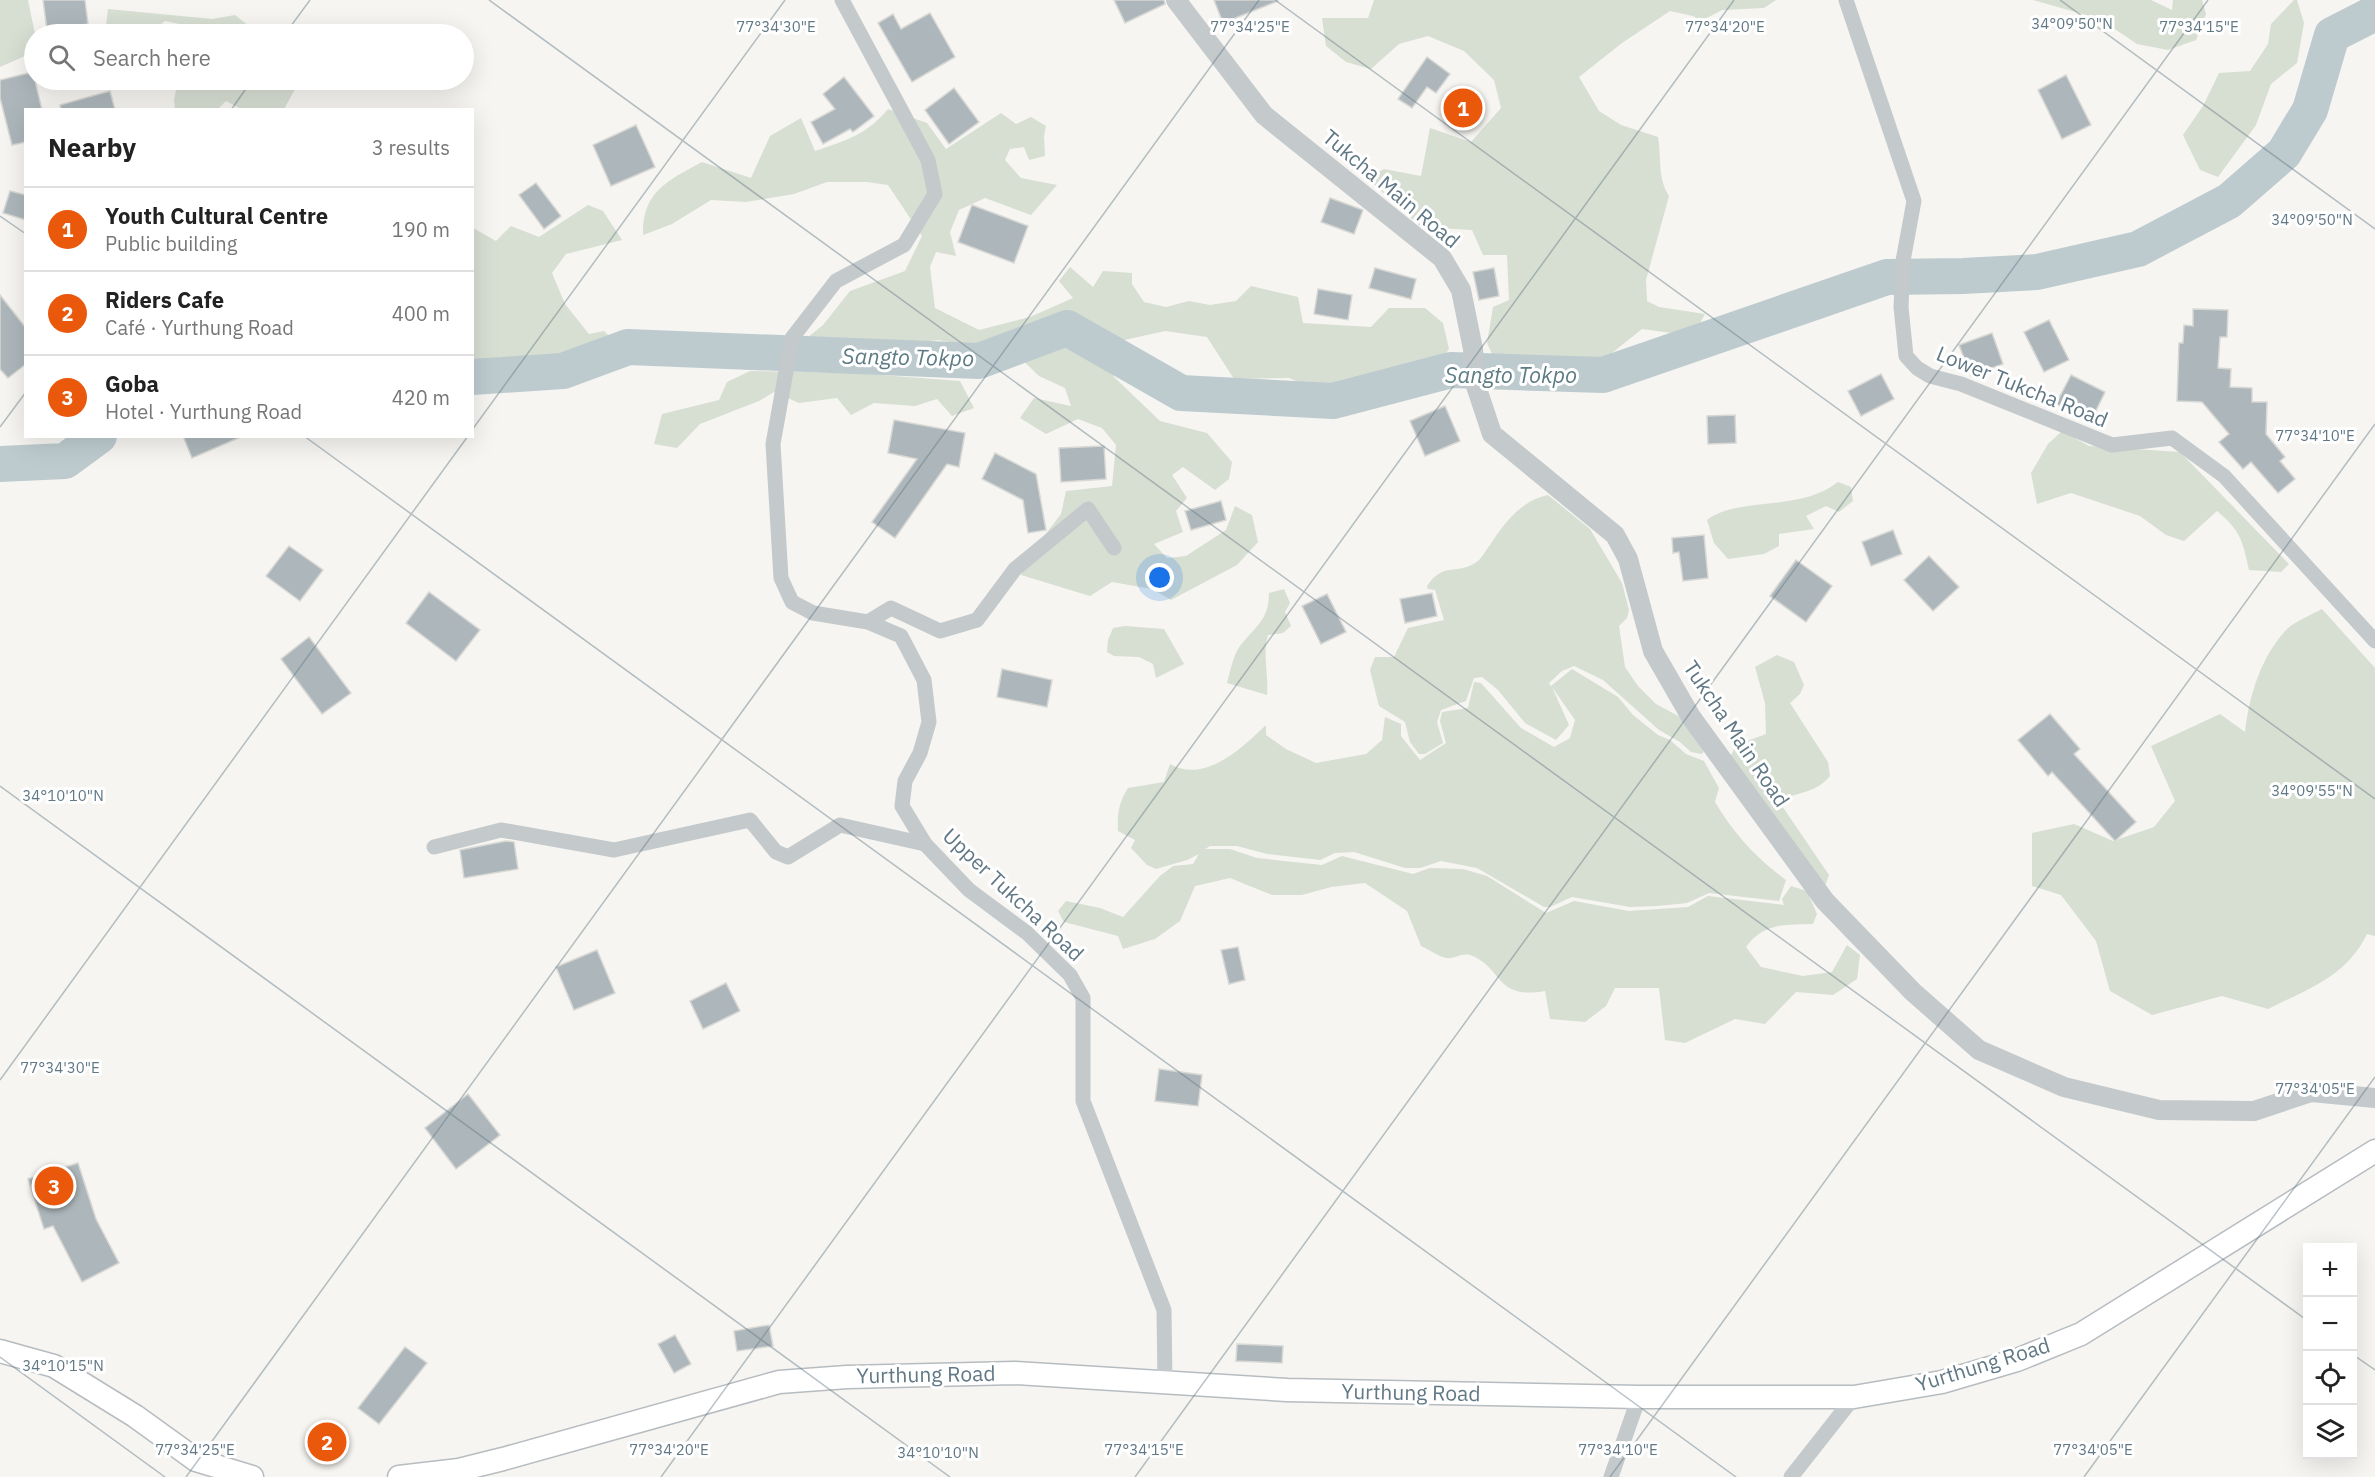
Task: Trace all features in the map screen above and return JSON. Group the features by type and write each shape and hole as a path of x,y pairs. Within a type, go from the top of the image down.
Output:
{"main road":[{"name":"Yurthung Road","path":"399,1477 456,1473 779,1382 859,1376 1015,1373 1287,1390 1639,1397 1854,1397 1942,1382 2017,1360 2081,1334 2375,1151"},
{"path":"0,1351 54,1366 135,1416 196,1460 252,1477"}],"street":[{"name":"Upper Tukcha Road","path":"842,0 928,160 935,194 904,245 836,281 792,338 773,444 781,578 792,602 813,613 868,622 901,636 924,680 929,722 920,753 905,781 902,806 925,844 969,890 1027,933 1049,954 1070,975 1083,998 1083,1101 1164,1310 1165,1383"},
{"name":"Tukcha Main Road","path":"1176,0 1264,115 1442,258 1461,290 1473,349 1475,383 1492,434 1615,535 1628,559 1653,651 1690,717 1825,901 1913,992 1979,1050 2064,1087 2159,1110 2254,1111 2312,1092 2375,1098"},
{"name":"Lower Tukcha Road","path":"1846,0 1857,38 1899,150 1914,201 1903,261 1901,307 1906,356 1917,368 1930,376 1961,384 2112,446 2172,438 2224,476 2375,641"},
{"path":"868,622 891,608 940,631 976,620 1015,569 1088,508 1114,548"},
{"path":"434,847 501,831 614,850 750,820 776,852 788,857 840,825 925,844"},
{"path":"1611,1477 1639,1397"},
{"path":"1791,1477 1854,1397"}],"shaded area":[{"path":"0,0 28,0 33,24 24,24 24,56 0,67"},
{"path":"1374,0 1776,0 1764,8 1722,10 1701,21 1693,16 1670,11 1622,43 1579,77 1599,111 1621,125 1658,137 1661,175 1669,196 1646,280 1647,301 1659,307 1705,314 1698,327 1686,335 1642,329 1602,361 1583,361 1556,356 1524,356 1498,367 1487,343 1493,307 1509,300 1507,255 1483,255 1472,230 1421,227 1367,178 1384,169 1421,176 1430,128 1471,142 1501,108 1494,80 1464,51 1428,36 1399,44 1371,69 1346,62 1326,46 1322,18 1368,18"},
{"path":"2033,0 2151,0 2172,10 2173,0 2202,0 2206,14 2196,40 2168,50 2137,44 2100,19"},
{"path":"2294,0 2297,0 2304,23 2297,63 2271,84 2256,125 2218,177 2200,170 2183,135 2203,106 2219,73 2250,71 2268,44 2271,24"},
{"path":"108,9 212,19 235,15 246,24 180,24 165,21 161,24 106,24"},
{"path":"176,90 294,90 285,108 239,108 226,101 219,108 175,108"},
{"path":"888,109 927,123 946,149 1001,113 1016,124 1031,117 1046,126 1045,156 1029,160 1024,147 1010,149 1005,160 1021,178 1057,185 1031,215 985,198 959,210 950,232 956,256 936,252 930,267 935,308 979,330 1030,317 1073,298 1059,281 1070,267 1093,287 1103,271 1132,273 1132,284 1144,302 1166,307 1189,301 1210,305 1236,301 1251,286 1298,297 1303,323 1371,327 1389,308 1425,308 1443,323 1449,349 1437,366 1375,382 1317,390 1289,378 1234,379 1207,337 1165,331 1120,341 1112,364 1114,377 1160,421 1207,433 1232,462 1229,479 1215,490 1183,467 1172,475 1187,498 1176,511 1183,532 1154,544 1167,558 1186,556 1226,530 1235,506 1252,515 1258,542 1237,565 1171,600 1152,589 1112,582 1090,596 1021,575 1028,557 1061,514 1066,491 1112,486 1116,445 1102,428 1078,419 1046,434 1020,418 1034,398 1071,406 1065,388 1039,376 1004,342 976,347 938,340 909,344 808,337 823,325 850,291 905,271 922,236 888,185 867,182 827,182 794,194 746,202 711,200 672,224 643,235 644,220 652,198 668,182 702,162 751,178 770,136 801,118 815,151 864,131"},
{"path":"588,205 603,211 622,240 566,254 552,273 565,304 589,334 604,331 610,337 568,361 530,367 474,370 474,229 496,241 511,226 539,237"},
{"path":"750,371 854,373 960,381 974,408 952,416 937,399 915,406 874,403 851,415 837,398 799,403 774,392 759,401 700,424 677,448 654,444 662,414 719,400 727,382"},
{"path":"2062,431 2089,446 2180,452 2289,564 2281,572 2249,570 2245,551 2236,530 2217,511 2184,541 2166,535 2140,516 2071,493 2037,504 2031,473 2048,444"},
{"path":"1838,482 1851,487 1853,501 1839,512 1826,506 1806,516 1814,529 1779,534 1779,546 1764,554 1728,559 1714,543 1707,520 1721,512 1805,497 1822,492"},
{"path":"1548,495 1590,529 1622,583 1629,610 1627,618 1619,626 1625,667 1638,686 1656,704 1682,718 1705,749 1702,754 1691,752 1680,742 1659,730 1603,680 1574,666 1562,671 1549,683 1551,686 1572,669 1618,697 1633,715 1658,735 1670,740 1686,754 1704,761 1719,788 1715,802 1722,813 1746,845 1786,880 1779,901 1709,893 1687,903 1658,906 1630,907 1572,897 1550,907 1544,907 1477,868 1441,861 1420,868 1405,868 1354,852 1335,853 1320,860 1267,854 1237,846 1210,846 1205,849 1230,849 1257,858 1322,865 1342,856 1413,874 1430,868 1463,869 1487,876 1546,913 1574,901 1629,911 1688,907 1708,896 1784,905 1782,899 1791,886 1807,891 1817,914 1813,924 1776,926 1760,933 1746,947 1761,967 1803,976 1832,972 1847,945 1860,955 1857,979 1833,995 1796,992 1765,1024 1735,1019 1685,1043 1665,1040 1659,988 1615,988 1606,1006 1585,1022 1550,1019 1545,991 1528,993 1516,991 1507,987 1481,960 1470,955 1447,958 1421,946 1407,911 1365,883 1331,887 1302,895 1272,895 1230,878 1195,886 1180,921 1155,939 1123,949 1118,936 1064,922 1058,911 1066,901 1100,908 1123,917 1160,876 1173,866 1193,864 1199,854 1156,869 1147,865 1131,848 1135,840 1118,831 1119,808 1128,788 1164,782 1170,764 1183,769 1196,770 1209,767 1234,753 1266,725 1266,735 1286,749 1316,763 1366,754 1382,740 1385,717 1401,724 1401,736 1420,760 1446,743 1440,721 1442,712 1468,708 1474,682 1481,683 1521,728 1554,747 1570,738 1575,720 1552,687 1569,725 1556,740 1525,723 1498,690 1482,677 1474,678 1466,701 1441,710 1437,722 1443,743 1425,754 1419,754 1410,742 1405,722 1379,706 1370,670 1375,657 1394,657 1408,628 1444,620 1435,590 1428,589 1427,586 1433,579 1444,571 1462,568 1477,562 1514,514 1530,502"},
{"path":"1284,589 1290,603 1285,612 1291,626 1283,633 1268,635 1266,642 1267,695 1227,683 1240,646 1264,617 1269,593"},
{"path":"2322,609 2375,668 2375,936 2367,934 2348,961 2325,980 2268,1009 2222,996 2152,1015 2110,991 2096,941 2061,895 2032,886 2032,833 2074,824 2113,841 2154,827 2175,801 2151,746 2220,714 2245,732 2253,691 2270,652 2286,630"},
{"path":"1125,626 1164,629 1184,664 1156,678 1153,664 1139,657 1114,656 1107,652 1108,640 1113,628"},
{"path":"1777,655 1794,662 1804,685 1800,694 1790,703 1828,762 1830,776 1819,786 1806,792 1778,800 1829,875 1825,886 1729,760 1736,745 1766,734 1765,703 1755,667"}],"building":[{"path":"43,0 85,0 88,24 46,24"},
{"path":"1114,0 1164,0 1165,4 1125,23"},
{"path":"1214,0 1278,0 1278,1 1223,23"},
{"path":"930,13 955,57 912,82 878,23 893,14 901,29"},
{"path":"1427,57 1450,74 1436,93 1427,87 1412,108 1398,99"},
{"path":"24,74 24,90 37,90 42,108 24,108 24,142 12,145 0,98 0,80"},
{"path":"2066,75 2091,125 2062,139 2038,90"},
{"path":"844,77 874,116 853,132 850,129 823,144 811,122 835,109 823,94"},
{"path":"954,88 979,122 949,144 925,110"},
{"path":"110,91 114,108 61,108 60,105"},
{"path":"636,125 655,167 611,186 593,145"},
{"path":"536,183 561,216 544,229 519,195"},
{"path":"10,191 24,194 24,219 3,213"},
{"path":"1330,198 1363,210 1354,234 1321,222"},
{"path":"972,205 1028,226 1014,263 958,242"},
{"path":"1375,268 1416,279 1411,299 1369,288"},
{"path":"1494,268 1499,296 1479,300 1473,272"},
{"path":"1318,289 1352,295 1348,320 1314,314"},
{"path":"0,295 24,325 24,366 8,378 0,369"},
{"path":"2193,309 2228,310 2227,337 2220,337 2218,368 2231,369 2230,387 2252,388 2252,402 2267,402 2266,434 2285,457 2280,461 2295,479 2278,493 2251,462 2243,469 2219,442 2229,434 2202,402 2177,401 2179,343 2183,343 2184,325 2193,326"},
{"path":"2049,320 2069,360 2044,372 2024,332"},
{"path":"1992,333 2003,364 1971,376 1959,345"},
{"path":"1881,374 1894,399 1861,416 1848,391"},
{"path":"2071,375 2105,392 2091,421 2056,404"},
{"path":"1445,406 1460,441 1425,456 1410,421"},
{"path":"1735,415 1736,443 1708,444 1707,416"},
{"path":"894,420 965,433 959,467 947,464 895,538 872,522 917,459 888,453"},
{"path":"184,438 238,438 192,458"},
{"path":"1104,446 1106,479 1061,482 1059,448"},
{"path":"995,453 1036,474 1046,530 1028,533 1023,500 982,479"},
{"path":"1221,501 1226,520 1191,530 1185,511"},
{"path":"1893,530 1902,554 1871,566 1862,542"},
{"path":"1704,535 1708,578 1683,581 1679,552 1673,553 1672,538"},
{"path":"289,546 323,570 300,601 266,576"},
{"path":"1929,556 1959,587 1933,611 1904,580"},
{"path":"1796,560 1832,586 1806,622 1770,596"},
{"path":"429,592 480,630 456,661 406,623"},
{"path":"1432,593 1437,616 1405,623 1400,599"},
{"path":"1327,594 1346,632 1321,644 1302,606"},
{"path":"309,637 351,693 322,714 281,659"},
{"path":"1002,669 1052,680 1047,707 997,697"},
{"path":"2050,714 2080,749 2074,754 2136,822 2115,841 2052,772 2048,776 2018,740"},
{"path":"506,841 514,842 518,869 464,878 460,850"},
{"path":"1238,947 1245,980 1229,984 1221,950"},
{"path":"597,950 615,993 574,1010 556,967"},
{"path":"726,983 740,1011 703,1029 690,1001"},
{"path":"1159,1069 1202,1075 1198,1106 1155,1101"},
{"path":"468,1094 500,1135 456,1169 425,1128"},
{"path":"78,1163 96,1219 119,1263 82,1282 53,1226 44,1229 28,1179"},
{"path":"769,1325 773,1346 737,1351 734,1331"},
{"path":"675,1335 691,1364 674,1373 658,1344"},
{"path":"1237,1344 1283,1346 1282,1363 1236,1361"},
{"path":"405,1347 427,1363 379,1424 358,1408"}],"waterway":[{"name":"Sangto Tokpo","path":"474,377 563,371 628,347 979,361 1067,328 1181,393 1333,401 1451,370 1603,375 1887,277 2037,272 2138,249 2229,201 2284,153 2310,110 2332,35 2375,13"},
{"name":"Sangto Tokpo","path":"0,464 65,461 96,438"}],"place":[{"name":"Youth Cultural Centre","path":"1463,108"},
{"name":"Goba","path":"54,1186"},
{"name":"Riders Cafe","path":"327,1442"}]}
